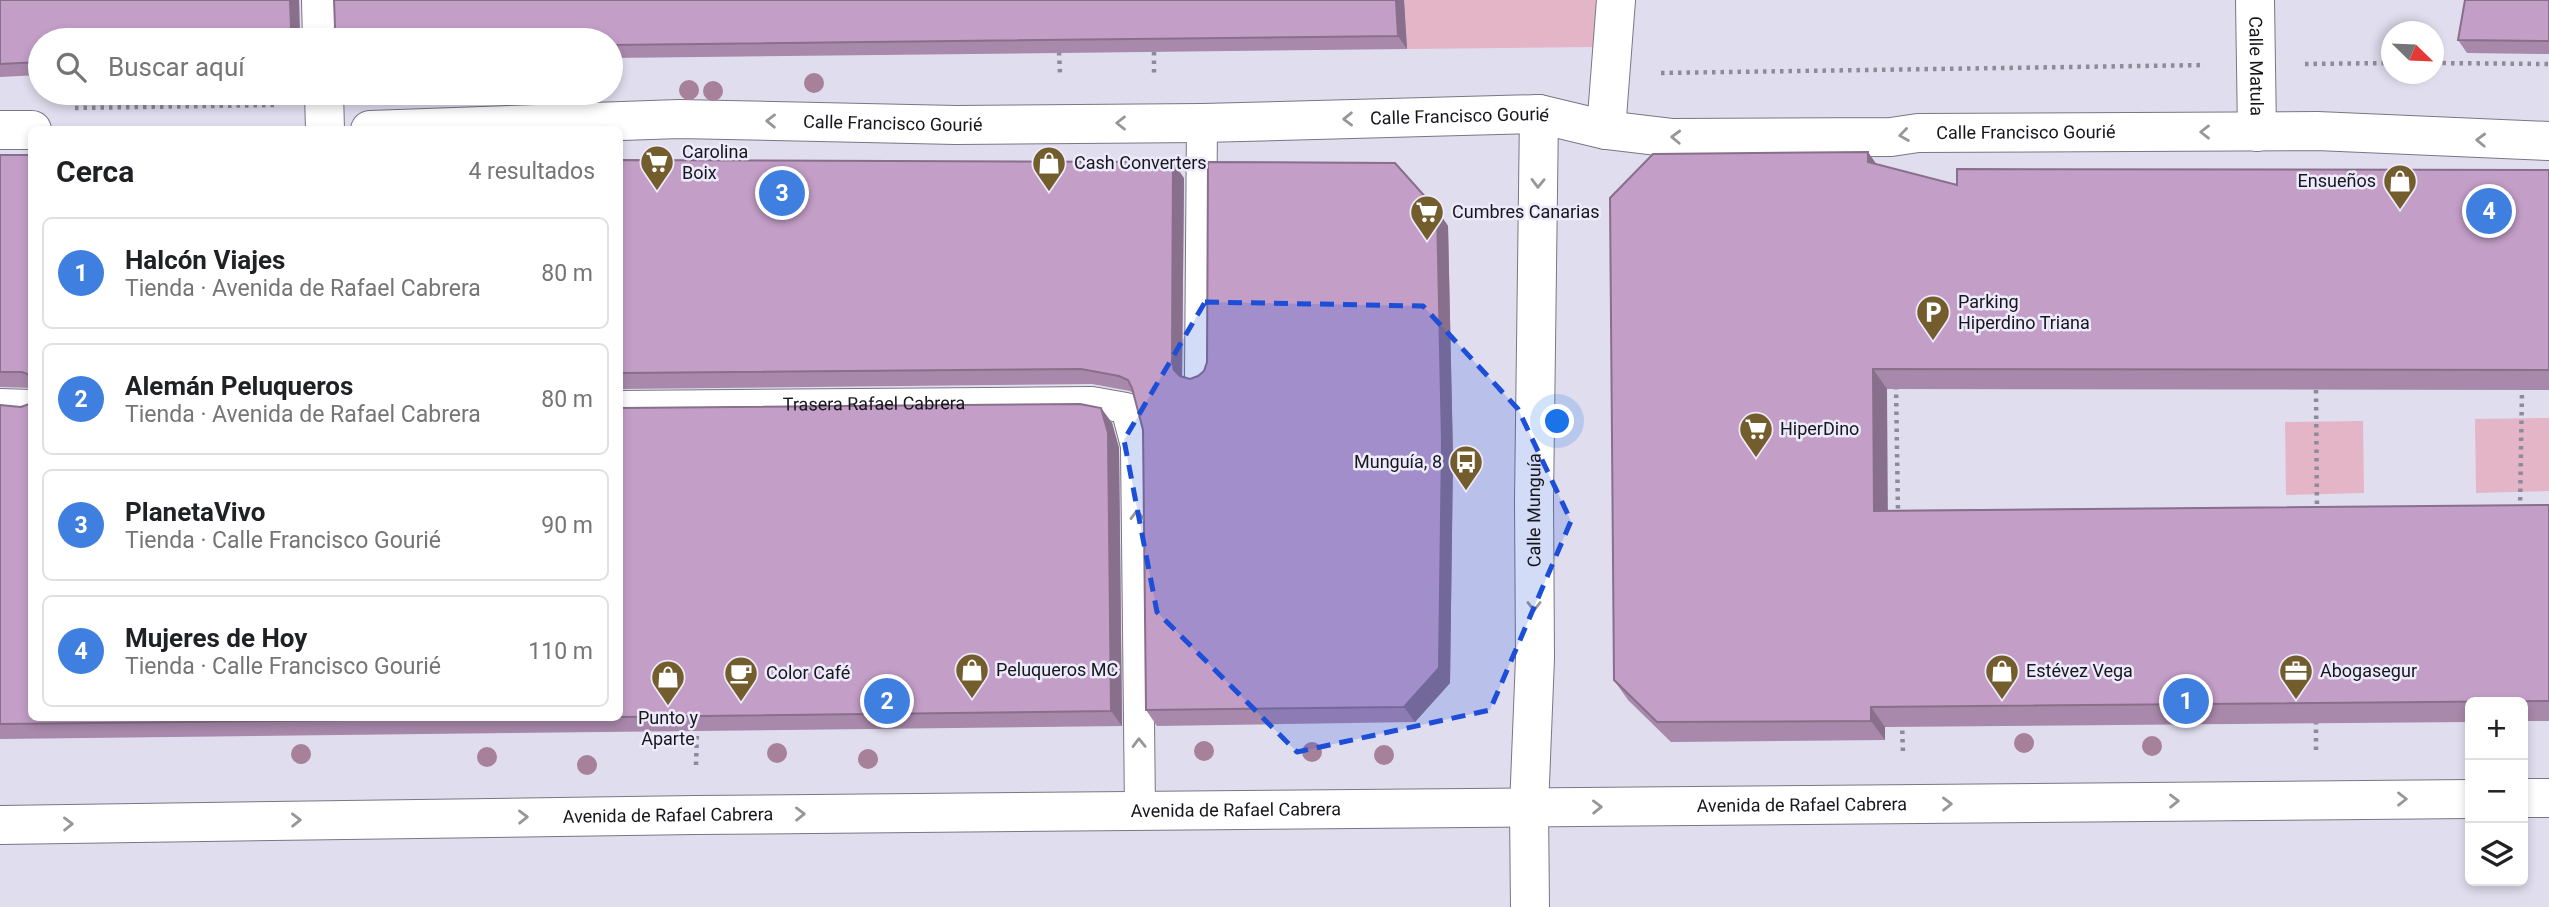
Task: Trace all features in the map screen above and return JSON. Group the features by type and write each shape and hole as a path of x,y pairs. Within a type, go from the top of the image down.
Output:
{"street":[{"path":"321,0 322,28"},
{"path":"1606,130 1616,0"},
{"name":"Calle Matula","path":"2255,0 2257,132"},
{"path":"324,105 325,126"},
{"name":"Calle Francisco Gourié","path":"494,126 679,120 956,125 1202,123 1539,114 1606,130 1673,138 1891,137 1918,133 2317,131 2549,141"},
{"name":"Calle Munguía","path":"1530,907 1529,808 1535,658 1534,500 1539,114"},
{"path":"0,130 28,130"},
{"path":"2528,799 2549,798"},
{"name":"Avenida de Rafael Cabrera","path":"0,825 2465,799"}],"lane":[{"path":"1200,377 1202,123"},
{"name":"Trasera Rafael Cabrera","path":"623,406 1091,402 1126,408 1136,446 1140,811"},
{"path":"0,404 28,405"}],"path":[{"path":"1653,72 2381,63"},
{"path":"2444,63 2549,64"},
{"path":"1895,373 1898,526"},
{"path":"2316,390 2317,513"},
{"path":"2520,511 2522,390"},
{"path":"1902,721 1904,804"}],"highlighted area":[{"path":"1205,302 1423,306 1518,409 1571,521 1490,710 1297,752 1157,612 1124,440"}],"shaded area":[{"path":"1404,0 1597,0 1593,47 1407,49"},
{"path":"2549,418 2549,491 2476,493 2475,419"},
{"path":"2363,421 2364,493 2286,495 2285,422"}],"building":[{"path":"0,0 290,0 291,28 28,28 28,63 0,64"},
{"path":"334,0 1396,0 1398,36 623,45 623,28 335,27"},
{"path":"2465,0 2549,0 2549,41 2458,40"},
{"path":"1868,152 1868,162 1957,185 1957,169 2549,170 2549,370 1873,369 1874,511 2549,505 2549,701 2528,701 2528,697 2465,697 2465,702 1871,707 1871,721 1657,722 1614,680 1610,198 1653,154"},
{"path":"0,155 28,155 28,374 0,372"},
{"path":"623,160 1173,162 1172,361 1174,370 1180,376 1190,379 1204,371 1207,362 1208,162 1395,163 1437,210 1442,442 1439,668 1404,707 1146,710 1143,430 1128,380 1081,369 623,373"},
{"path":"28,404 28,721 270,721 0,724 0,405 21,407"},
{"path":"1080,404 1101,408 1108,433 1111,711 623,717 623,408"}],"place":[{"name":"Carolina Boix","path":"657,192"},
{"name":"PlanetaVivo","path":"782,193"},
{"name":"Cash Converters","path":"1049,193"},
{"name":"Ensueños","path":"2400,211"},
{"name":"Mujeres de Hoy","path":"2489,211"},
{"name":"Cumbres Canarias","path":"1427,242"},
{"name":"Parking Hiperdino Triana","path":"1933,342"},
{"name":"HiperDino","path":"1756,459"},
{"name":"Munguía, 8","path":"1466,492"},
{"name":"Peluqueros MC","path":"972,700"},
{"name":"Alemán Peluqueros","path":"887,701"},
{"name":"Estévez Vega","path":"2002,701"},
{"name":"Halcón Viajes","path":"2186,701"},
{"name":"Abogasegur","path":"2296,701"},
{"name":"Color Café","path":"741,703"},
{"name":"Punto y Aparte","path":"668,707"}]}
